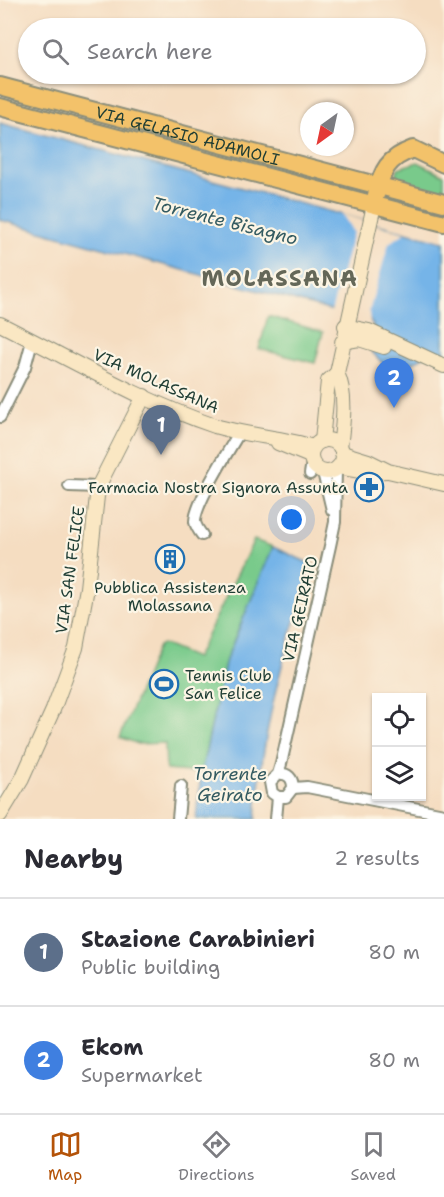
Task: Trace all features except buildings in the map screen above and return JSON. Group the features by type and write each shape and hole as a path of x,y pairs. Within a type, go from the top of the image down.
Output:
{"main road":[{"name":"VIA GELASIO ADAMOLI","path":"0,86 444,203"},
{"name":"VIA GELASIO ADAMOLI","path":"0,107 372,212 444,224"},
{"path":"321,461 328,381 336,373 378,185 395,156 412,149 444,164"},
{"path":"346,322 444,367"},
{"name":"VIA MOLASSANA","path":"0,324 189,416 239,433 271,440 321,461 366,472 388,471"},
{"path":"342,342 368,341 422,363 444,367"},
{"path":"321,461 341,450 342,385 336,373"},
{"name":"VIA SAN FELICE","path":"0,815 22,779 53,710 75,648 87,588 98,488 144,396"},
{"name":"VIA MOLASSANA","path":"321,461 332,441 341,450 388,471 444,484"}],"street":[{"path":"0,417 25,367 32,341"},
{"path":"202,535 197,527 196,516 207,489 239,433"},
{"name":"VIA GEIRATO","path":"276,819 278,797 272,793 269,786 272,778 278,774 335,522 321,461"},
{"path":"69,486 98,488"},
{"path":"278,774 290,777 293,788 290,795 278,797"},
{"path":"178,819 181,786"},
{"path":"293,788 307,787 444,814"}],"green space":[{"path":"418,162 444,175 444,194 395,180 398,168"},
{"path":"268,316 323,332 315,363 259,349"},
{"path":"254,540 273,547 226,660 201,773 166,770 165,743 138,744 120,737 158,646 162,644 196,658"}],"water":[{"name":"Torrente Bisagno","path":"0,123 444,242 444,357 428,354 393,374 371,351 373,325 368,317 329,310 0,220"},
{"name":"Torrente Geirato","path":"273,547 313,565 276,690 263,754 256,819 196,819 201,773 226,660"}],"pier":[{"path":"342,214 405,233 389,243 369,312 370,321 331,312 353,232"}],"place":[{"name":"Ekom","path":"394,408"},
{"name":"Stazione Carabinieri","path":"161,455"},
{"name":"Farmacia Nostra Signora Assunta","path":"369,487"},
{"name":"Pubblica Assistenza Molassana","path":"170,559"},
{"name":"Tennis Club San Felice","path":"164,684"}],"district":[{"name":"MOLASSANA","path":"280,278"}]}
